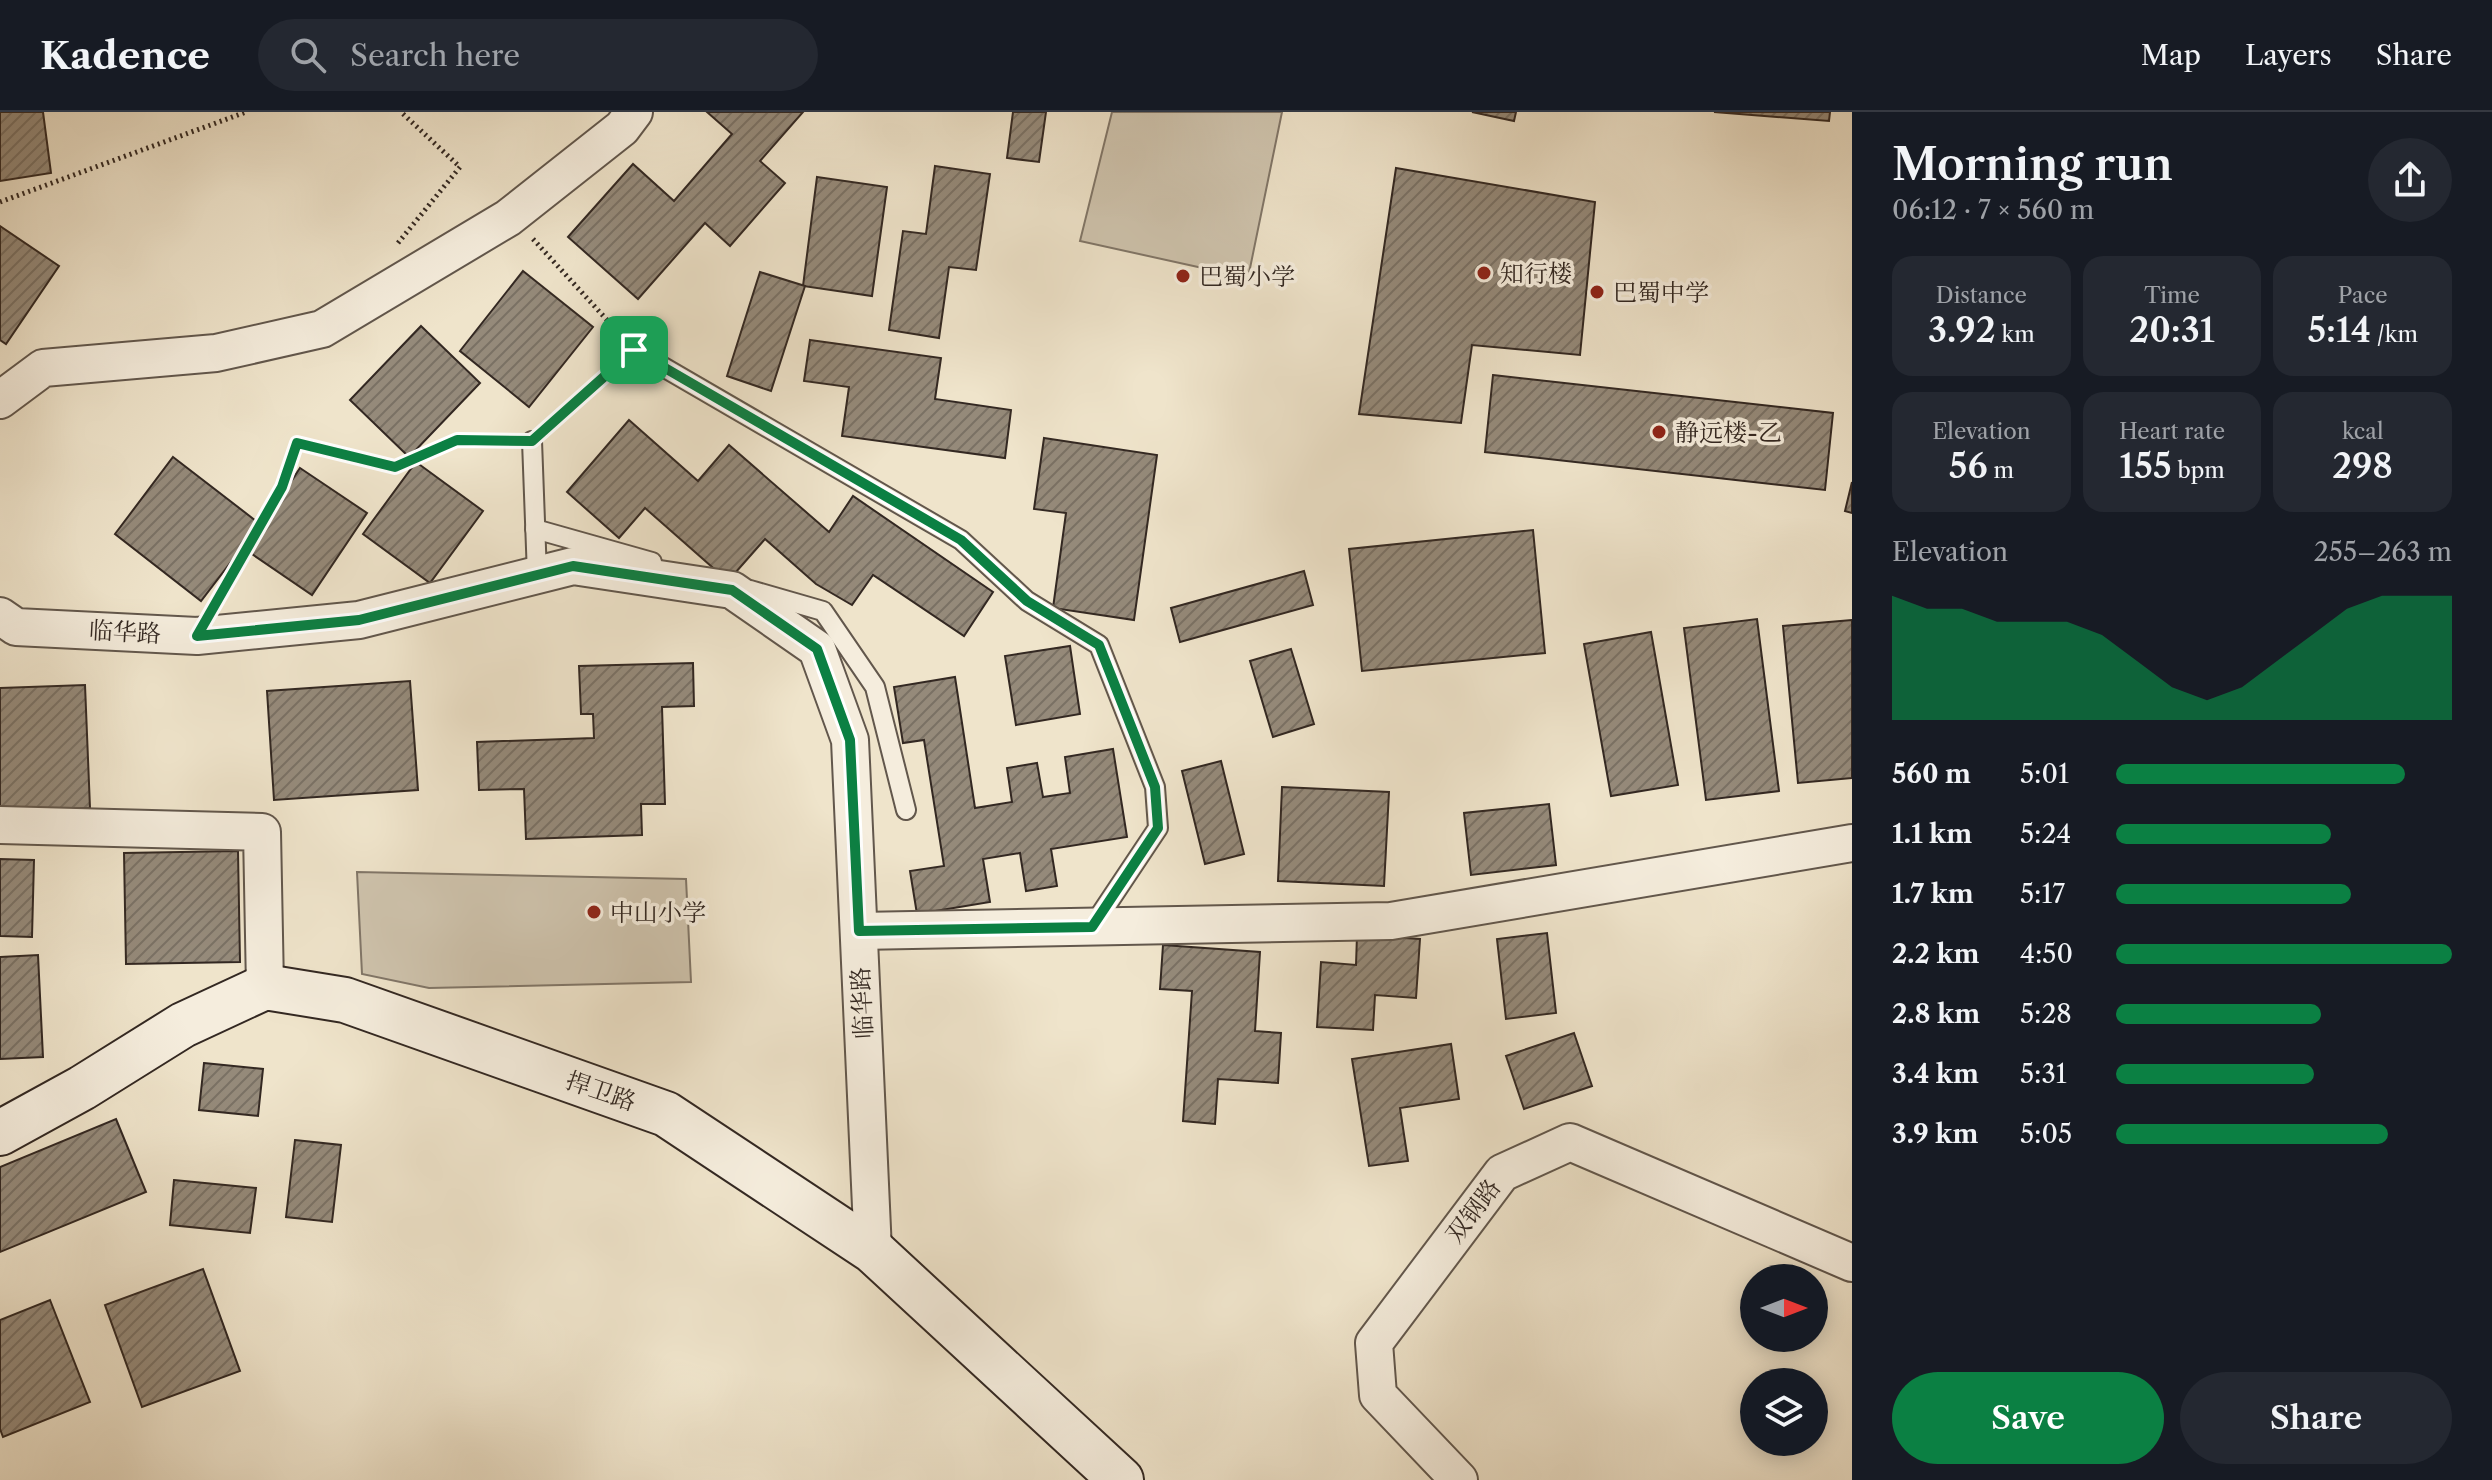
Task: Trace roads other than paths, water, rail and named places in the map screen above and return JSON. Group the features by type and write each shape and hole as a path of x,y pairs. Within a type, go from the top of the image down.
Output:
{"street":[{"path":"0,400 43,368 216,353 322,329 511,216 622,128 634,112"},
{"name":"临华路","path":"0,616 16,627 197,636 359,620 573,566 732,590 817,649 850,740 873,1251"},
{"path":"0,825 262,832 265,987 183,1025 82,1088 0,1133"},
{"path":"859,931 1391,921 1852,843"},
{"name":"捍卫路","path":"265,987 345,1000 666,1114 873,1251 1121,1480"},
{"name":"双钢路","path":"1459,1480 1378,1395 1374,1343 1502,1173 1570,1142 1852,1263"}],"lane":[{"path":"634,350 961,540 1027,601 1099,645 1155,787 1158,828 1092,927"},
{"path":"532,441 537,575"},
{"path":"535,529 823,611 875,687 906,810"}],"place":[{"name":"知行楼","path":"1484,273"},
{"name":"巴蜀小学","path":"1183,276"},
{"name":"巴蜀中学","path":"1597,292"},
{"name":"静远楼-乙","path":"1659,432"},
{"name":"中山小学","path":"594,912"}]}
